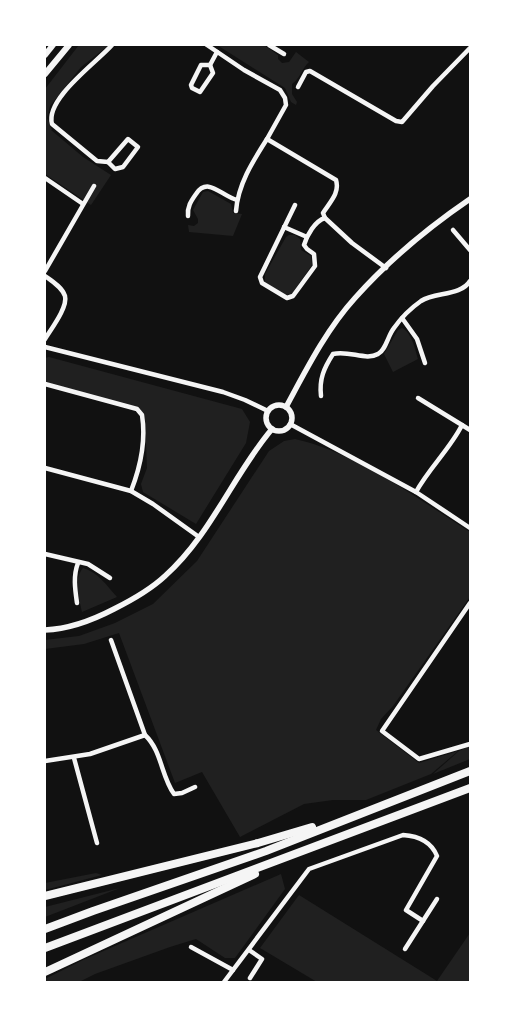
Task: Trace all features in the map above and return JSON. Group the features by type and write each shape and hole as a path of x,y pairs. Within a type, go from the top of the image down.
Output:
{"highway":[{"path":"45,930 93,911 266,850 470,772"},
{"path":"45,948 470,788"},
{"path":"45,896 258,844 358,814"},
{"path":"45,972 314,848"}],"main road":[{"path":"45,55 53,45"},
{"path":"45,74 68,45"}],"street":[{"path":"108,162 128,139 138,148 123,168 115,168 108,162 97,161 52,124 50,119 51,110 59,99 82,72 112,45"},
{"path":"206,45 280,90 285,98 286,105 252,163 237,200 236,211"},
{"path":"270,45 284,54"},
{"path":"298,87 306,72 310,71 396,121 402,122 433,86 470,48"},
{"path":"210,65 217,52"},
{"path":"201,65 210,65 213,72 202,90 197,91 192,88 191,83 201,65"},
{"path":"267,139 336,180 337,192 323,213 325,218 352,243 386,268"},
{"path":"45,178 83,204"},
{"path":"45,271 94,186"},
{"path":"188,216 188,208 192,199 200,188 205,186 209,186 237,200"},
{"path":"286,407 325,339 354,299 422,236 470,198"},
{"path":"295,205 263,269 260,280 287,298 293,296 314,266 314,254 304,244 318,221 325,218"},
{"path":"284,227 307,237"},
{"path":"453,230 470,250"},
{"path":"45,276 60,288 65,302 64,308 45,339"},
{"path":"321,396 321,379 324,368 334,354 342,351 368,357 377,355 382,351 387,339 402,318 423,300 456,291 469,284"},
{"path":"402,318 417,339 425,362"},
{"path":"45,347 223,392 268,411"},
{"path":"45,384 137,409 142,415 141,456 131,491"},
{"path":"418,398 470,430"},
{"path":"275,406 286,407 290,413 290,424 288,427 280,430 272,429 267,422 268,411 275,406"},
{"path":"290,424 416,492 470,528"},
{"path":"416,492 424,478 456,437 462,424"},
{"path":"45,630 93,619 129,602 165,576 199,538 245,465 272,429"},
{"path":"45,468 131,491 153,504 199,538"},
{"path":"45,554 88,564 110,578"},
{"path":"77,603 74,581 78,563"},
{"path":"470,603 382,731 419,759 470,744"},
{"path":"112,640 145,735 157,751 170,787 174,794 182,793 195,787"},
{"path":"45,761 90,754 145,735"},
{"path":"74,758 97,843"},
{"path":"224,982 310,869 403,835 428,842 434,848 436,856 406,910 423,921"},
{"path":"405,949 437,899"},
{"path":"191,947 233,970"},
{"path":"249,950 262,959 250,978"}],"shaded area":[{"path":"79,45 109,45 81,67 50,106 47,118 51,130 83,157 111,175 91,205 45,174 45,89"},
{"path":"217,45 264,45 278,55 278,59 282,63 289,62 296,52 309,62 292,84 292,94 297,102 296,105 291,102 285,88"},
{"path":"208,191 231,204 233,213 242,214 233,236 189,232 188,225 194,226 198,223 193,210 203,192"},
{"path":"295,235 300,239 301,250 311,256 312,265 291,295 287,295 265,282 265,274 286,237"},
{"path":"402,328 411,337 418,359 393,372 384,354 398,330"},
{"path":"49,357 242,409 250,422 246,443 196,524 143,492 141,484 147,468 145,419 143,413 138,408 45,382 45,358"},
{"path":"295,439 318,445 363,465 470,532 470,597 393,706 381,719 376,730 419,763 458,751 431,774 366,800 333,800 304,804 240,837 202,772 175,783 119,633 84,644 45,649 45,640 79,636 115,623 153,604 197,561 269,451 284,441"},
{"path":"83,568 98,576 117,597 82,612 77,583"},
{"path":"470,746 470,759 433,774 459,751"},
{"path":"96,873 102,875 45,890 45,883"},
{"path":"281,874 285,889 235,958 225,958 196,939 95,974 79,982 45,982 45,979 85,959"},
{"path":"120,888 45,917 45,907"},
{"path":"299,895 437,981 470,933 470,982 317,982 260,948"}]}
